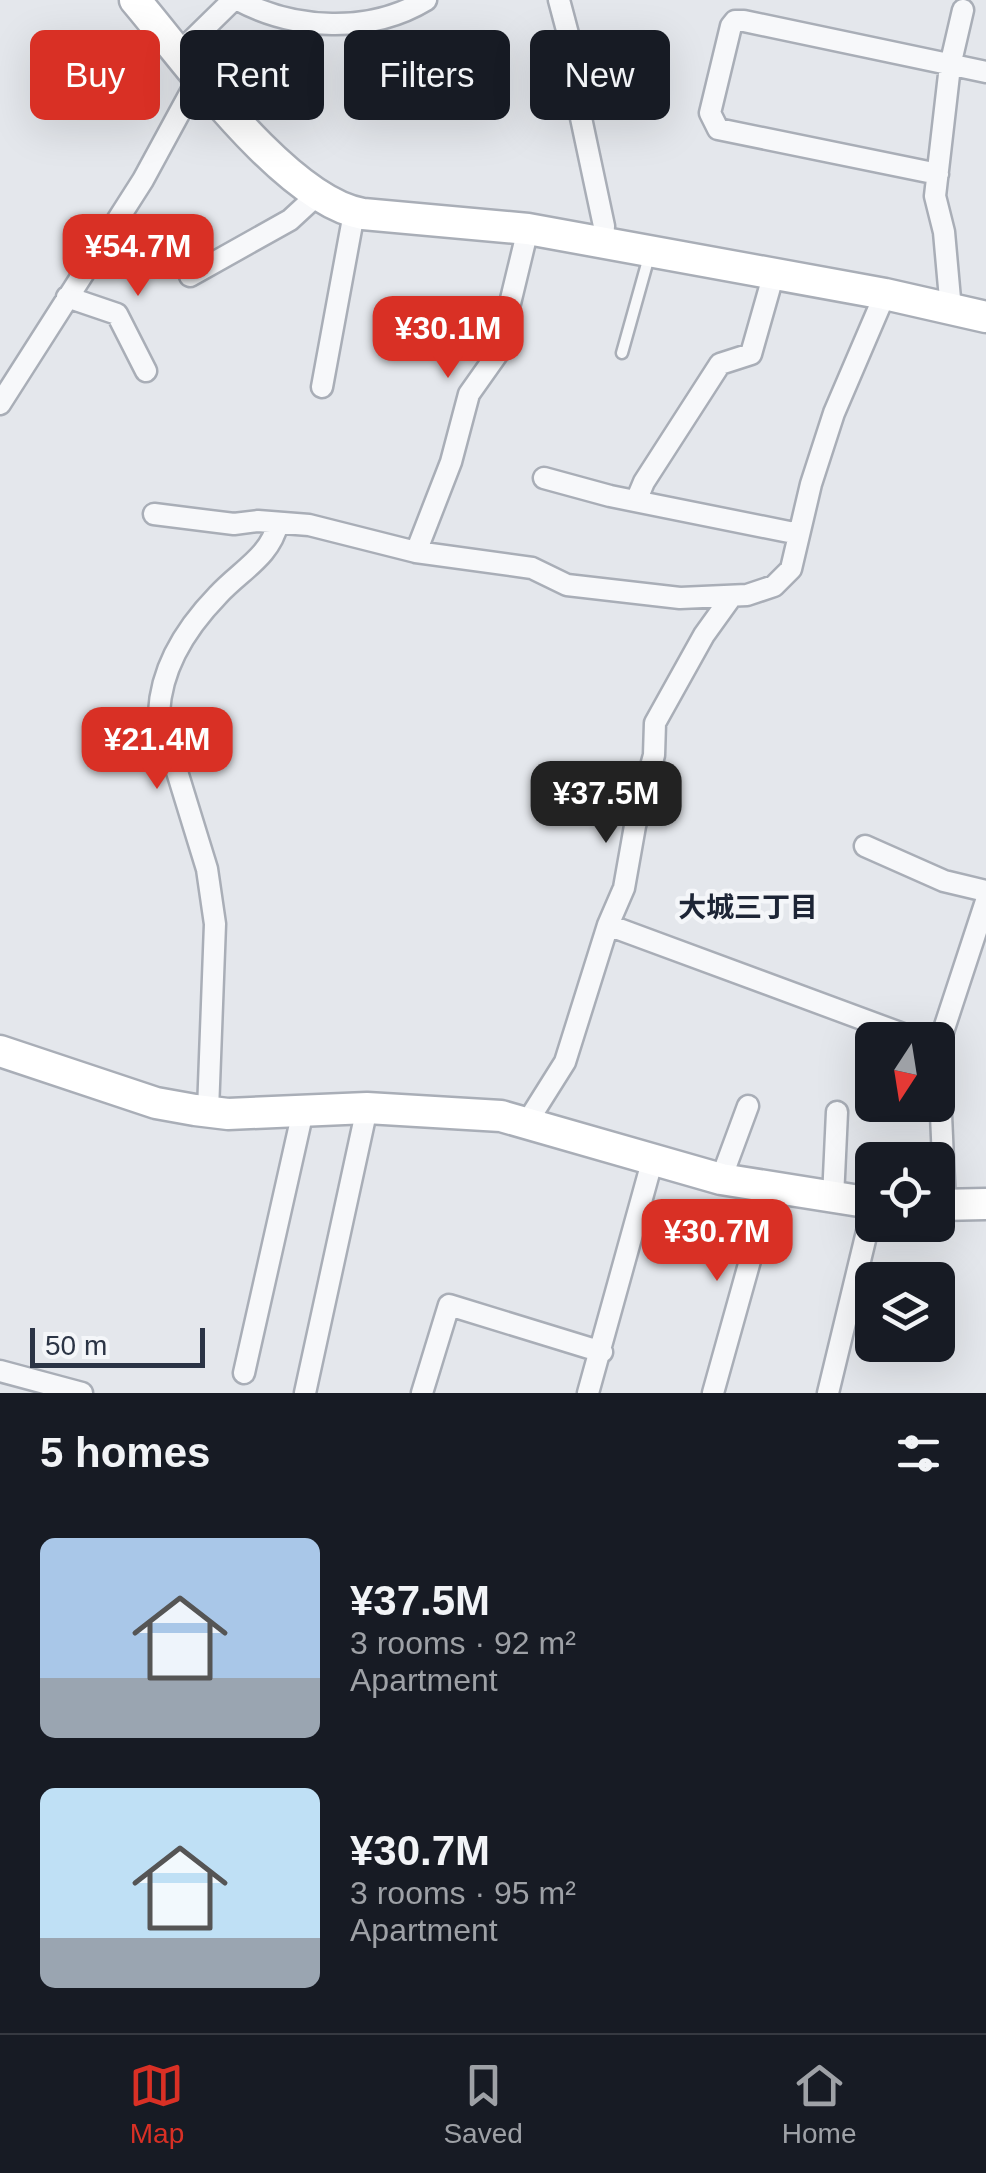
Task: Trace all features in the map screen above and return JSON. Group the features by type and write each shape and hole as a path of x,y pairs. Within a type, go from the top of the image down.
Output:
{"street":[{"path":"134,0 180,53"},
{"path":"214,30 235,0 263,14 311,26 393,15 426,0"},
{"path":"559,0 572,48 571,70 604,226 603,242"},
{"path":"950,310 944,232 935,196 950,66 964,10"},
{"path":"938,174 718,128 710,113 735,21 986,72"},
{"path":"0,404 142,180 180,88"},
{"path":"239,120 274,160 316,196 354,213 528,229 885,294 986,317"},
{"path":"190,276 290,220 316,196"},
{"path":"322,387 354,213"},
{"path":"416,552 446,476 469,394 498,354 528,229"},
{"path":"636,501 644,482 720,364 751,354 774,273"},
{"path":"154,514 234,524 278,523 348,533 416,552 532,568 567,584 680,598 747,596 784,580 834,413 885,294"},
{"path":"67,297 117,314 146,371"},
{"path":"544,478 799,534"},
{"path":"208,1111 215,924 207,869 159,714 160,692 178,648 217,596 265,552 278,523"},
{"path":"526,1124 565,1062 608,924 624,888 654,755 655,723 704,635 732,596"},
{"path":"865,846 957,886 986,891"},
{"path":"940,1142 938,1047 986,902"},
{"path":"608,924 871,1022"},
{"path":"0,1051 156,1103 208,1111 367,1108 501,1116 721,1180 855,1203"},
{"path":"721,1180 748,1106"},
{"path":"305,1393 367,1108"},
{"path":"244,1373 303,1110"},
{"path":"833,1198 837,1112"},
{"path":"588,1393 652,1162"},
{"path":"713,1393 770,1189"},
{"path":"955,1205 986,1204"},
{"path":"828,1393 864,1242"},
{"path":"422,1393 450,1306 602,1352"},
{"path":"0,1371 82,1393"}],"lane":[{"path":"622,353 650,250"}],"district":[{"name":"大城三丁目","path":"748,907"}]}
